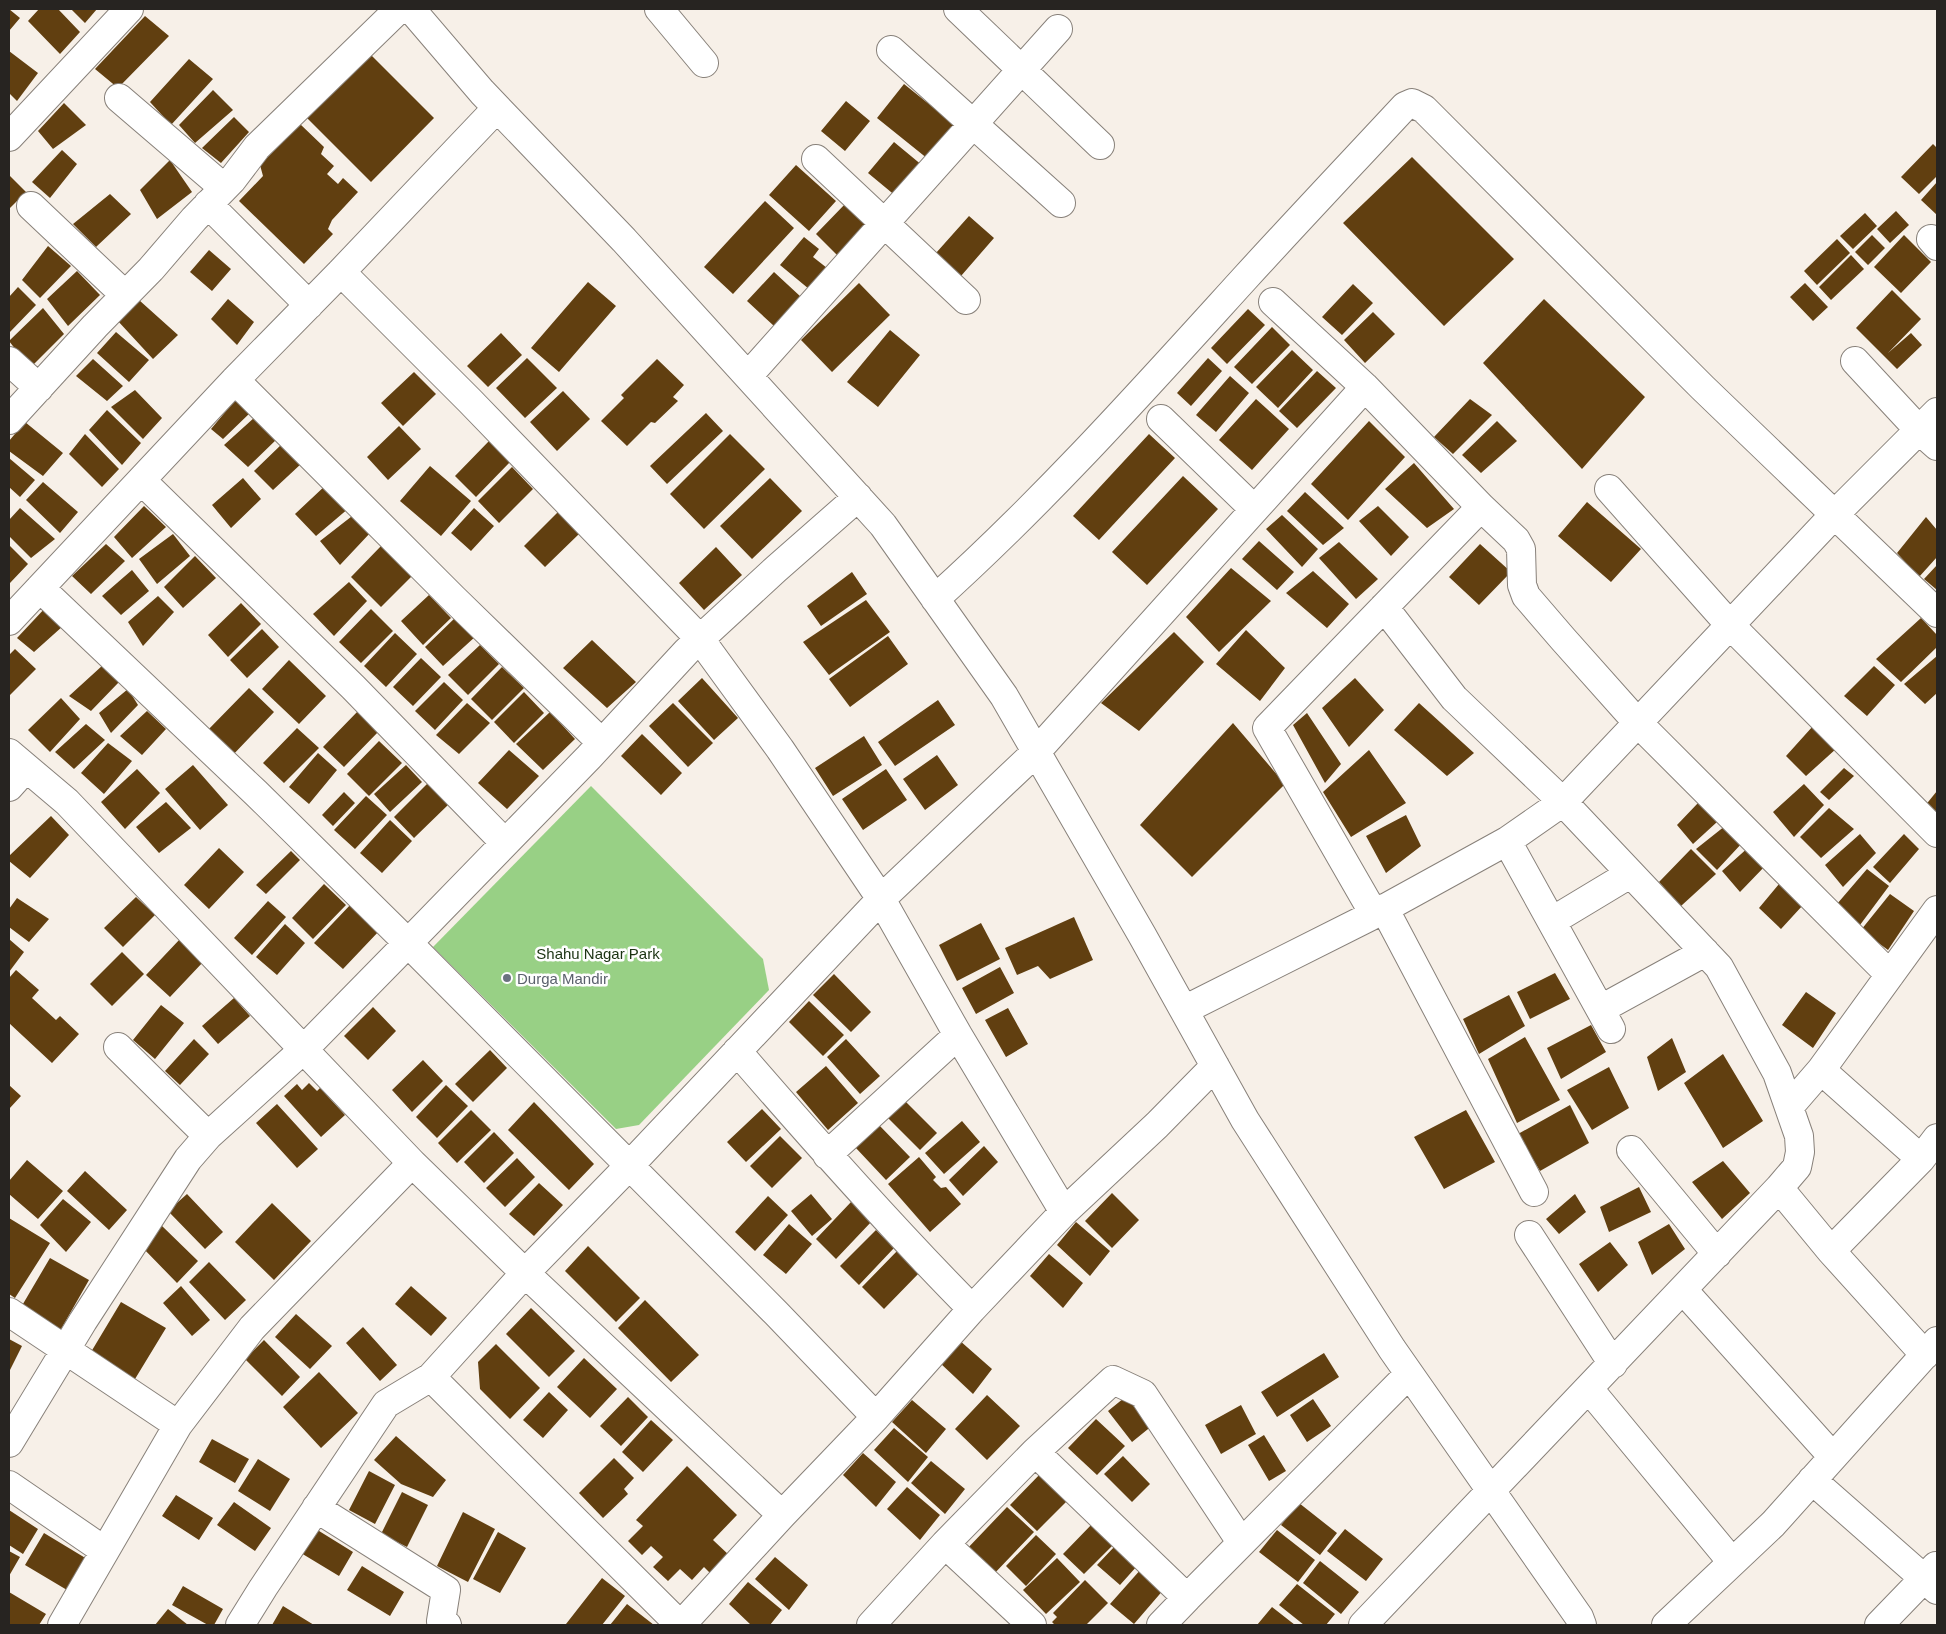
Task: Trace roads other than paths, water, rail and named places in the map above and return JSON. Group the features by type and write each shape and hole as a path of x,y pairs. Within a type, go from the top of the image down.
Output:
{"street":[{"path":"9,136 129,9"},
{"path":"9,420 232,180 257,147 399,9"},
{"path":"411,9 497,108 624,240 883,525 1004,696 1245,1120 1409,1374 1579,1617 1582,1625"},
{"path":"658,9 704,63"},
{"path":"958,9 1100,145"},
{"path":"748,376 1058,30"},
{"path":"891,50 1061,203"},
{"path":"119,98 216,196 309,305"},
{"path":"935,599 978,561 1130,406 1246,277 1405,106 1412,103 1424,109 1703,388 1937,613"},
{"path":"9,621 235,380 497,108"},
{"path":"816,159 966,300"},
{"path":"31,206 125,295"},
{"path":"341,272 470,401 700,638 780,749 881,899 958,1035 1064,1212"},
{"path":"1273,302 1365,386 1516,540 1521,549 1522,585 1526,596 1637,722 1890,975"},
{"path":"9,361 39,388"},
{"path":"1184,1010 1379,911 1507,841 1563,802 1834,514 1931,429 1855,361"},
{"path":"235,380 452,598 602,743"},
{"path":"240,1625 386,1404 431,1377 524,1273 629,1166 881,899 1036,752 1365,386"},
{"path":"1161,419 1254,509"},
{"path":"142,481 346,680 505,843"},
{"path":"1609,489 1729,624 1937,833"},
{"path":"9,1443 188,1158 208,1136 304,1049 602,743 700,638 858,497"},
{"path":"1482,507 1267,728 1379,911 1534,1192"},
{"path":"40,588 256,793 408,943 876,1417"},
{"path":"1363,1625 1779,1188 1797,1167 1800,1152 1799,1136 1777,1073 1719,967 1563,802 1454,698 1384,607"},
{"path":"15,769 67,802 412,1163 524,1273 782,1515"},
{"path":"1507,841 1606,1019 1705,952"},
{"path":"1552,921 1630,874"},
{"path":"1789,1107 1821,1070 1937,910"},
{"path":"826,1155 958,1035"},
{"path":"118,1047 208,1136"},
{"path":"737,1051 826,1155 972,1309"},
{"path":"431,1377 681,1625 782,1515 876,1417 972,1309 1064,1212 1157,1125 1215,1066"},
{"path":"1821,1070 1929,1149 1831,1250"},
{"path":"1632,1150 1717,1254"},
{"path":"62,1625 178,1424 252,1328 412,1163"},
{"path":"1666,1625 1773,1524 1931,1348 1831,1250 1779,1188"},
{"path":"1529,1235 1612,1364"},
{"path":"1683,1290 1833,1457"},
{"path":"9,1312 178,1424"},
{"path":"1161,1625 1409,1374"},
{"path":"871,1625 945,1544 1035,1452 1113,1380 1143,1394 1241,1542"},
{"path":"1589,1389 1732,1562"},
{"path":"1035,1452 1187,1598"},
{"path":"1812,1480 1933,1578 1879,1625"},
{"path":"9,1485 105,1551"},
{"path":"316,1508 446,1590 442,1624"},
{"path":"945,1544 1032,1625"}],"place":[{"name":"Durga Mandir","path":"507,978"}],"park label":[{"name":"Shahu Nagar Park","path":"598,953"}]}
